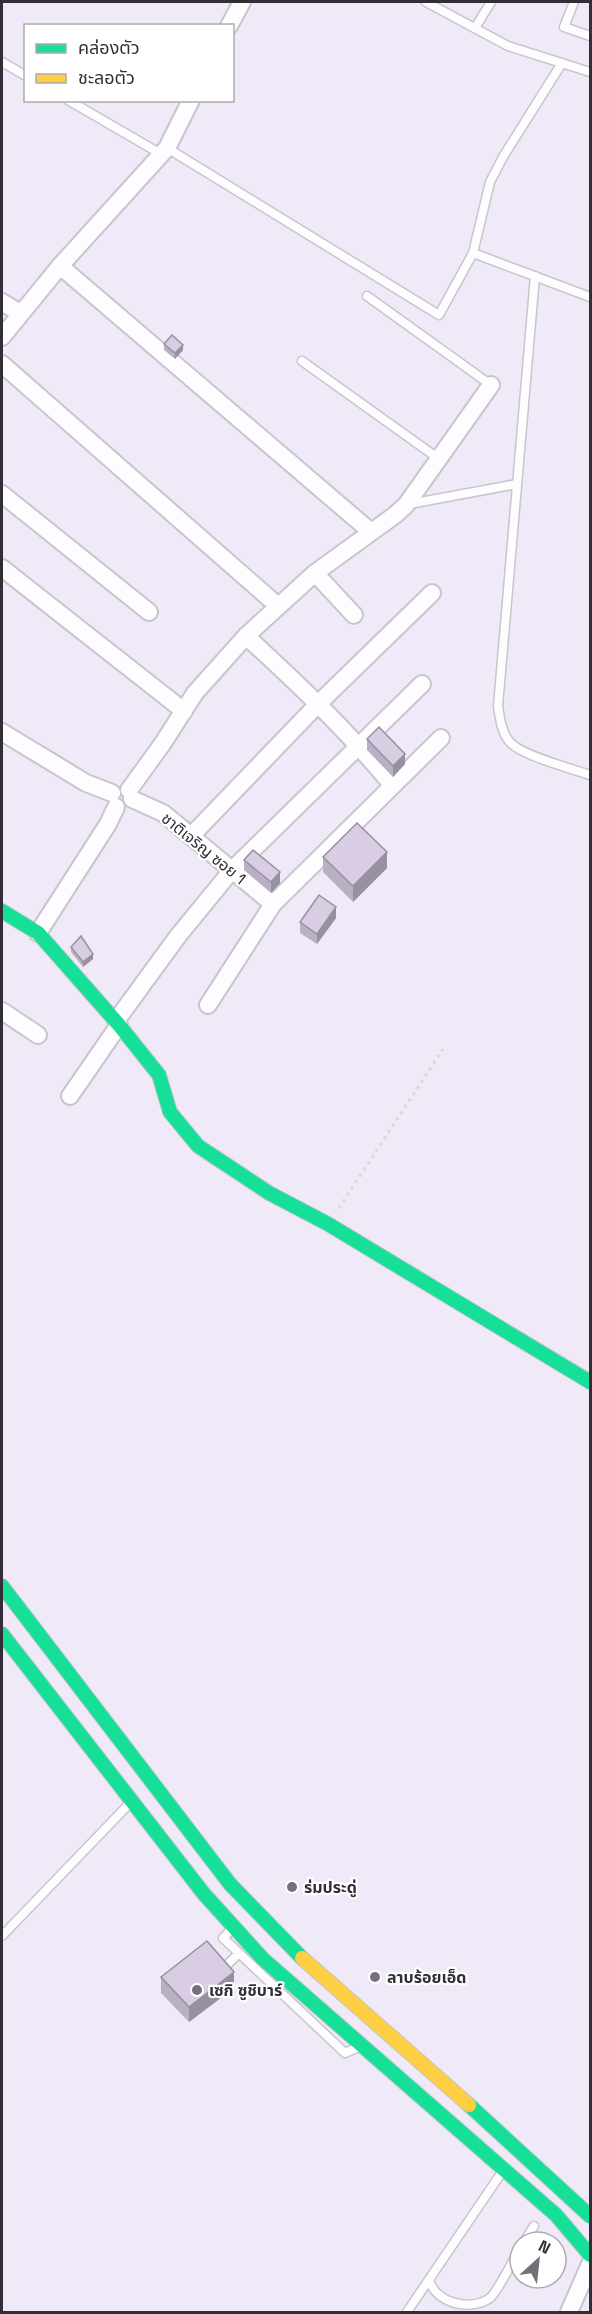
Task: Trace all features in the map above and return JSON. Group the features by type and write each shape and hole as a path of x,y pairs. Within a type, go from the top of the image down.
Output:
{"street":[{"path":"230,24 242,2"},
{"path":"2,337 60,266 164,151 190,102"},
{"path":"60,266 370,531"},
{"path":"2,302 21,313"},
{"path":"2,364 278,606"},
{"path":"2,732 125,808 130,805 131,794 195,693 246,636 315,573 406,505 491,385"},
{"path":"2,494 149,612"},
{"path":"2,568 184,711"},
{"path":"315,573 354,615"},
{"path":"191,836 319,703 432,593"},
{"path":"246,636 319,703 392,785"},
{"path":"70,1096 178,936 232,870 422,684"},
{"path":"208,1005 273,904 441,738"},
{"name":"ชาติเจริญ ซอย 1","path":"131,794 163,813 273,904"},
{"path":"38,933 108,824 114,800"},
{"path":"2,911 38,933 118,1023 159,1075 170,1112 198,1146 269,1192 328,1224 590,1379"},
{"path":"2,1011 38,1035"},
{"path":"2,1586 22,1637 132,1801 204,1894 264,1959 556,2215 591,2255"},
{"path":"2,1634 22,1637 230,1884 288,1946 520,2150 591,2216"},
{"path":"569,2313 591,2264"}],"lane":[{"path":"426,2 508,46 591,72"},
{"path":"475,28 491,2"},
{"path":"574,2 564,27 591,36"},
{"path":"2,62 24,75"},
{"path":"72,102 164,151 439,315 473,253 490,183 503,157 562,63"},
{"path":"473,253 591,297"},
{"path":"535,276 498,706 502,729 510,743 526,753 591,775"},
{"path":"367,296 491,385"},
{"path":"302,361 438,459"},
{"path":"406,505 517,484"},
{"path":"2,1936 132,1801"},
{"path":"234,1927 223,1938 345,2053 362,2045"},
{"path":"224,1968 239,1953"},
{"path":"407,2313 504,2169"},
{"path":"532,2230 534,2226"},
{"path":"429,2280 431,2287 445,2300 460,2304 491,2297 508,2269"}],"path":[{"path":"328,1224 443,1049"}],"building":[{"path":"172,335 183,345 175,353 164,344"},
{"path":"379,727 405,754 393,766 367,739"},
{"path":"357,823 387,852 353,886 323,857"},
{"path":"253,850 280,872 271,882 244,860"},
{"path":"319,895 336,907 317,934 300,922"},
{"path":"81,936 93,954 83,962 71,947"},
{"path":"207,1941 234,1972 189,2007 161,1977"}],"traffic: fast":[{"path":"2,911 38,933 119,1025 159,1075 170,1112 198,1146 269,1193 328,1224 590,1382"},
{"path":"2,1586 230,1884 302,1958"},
{"path":"2,1634 204,1894 263,1959 556,2215 590,2255"},
{"path":"469,2105 590,2216"}],"traffic: slow":[{"path":"302,1958 469,2105"}],"place":[{"name":"ร่มประดู่","path":"292,1887"},
{"name":"ลาบร้อยเอ็ด","path":"375,1977"},
{"name":"เซกิ ซูชิบาร์","path":"197,1990"}]}
